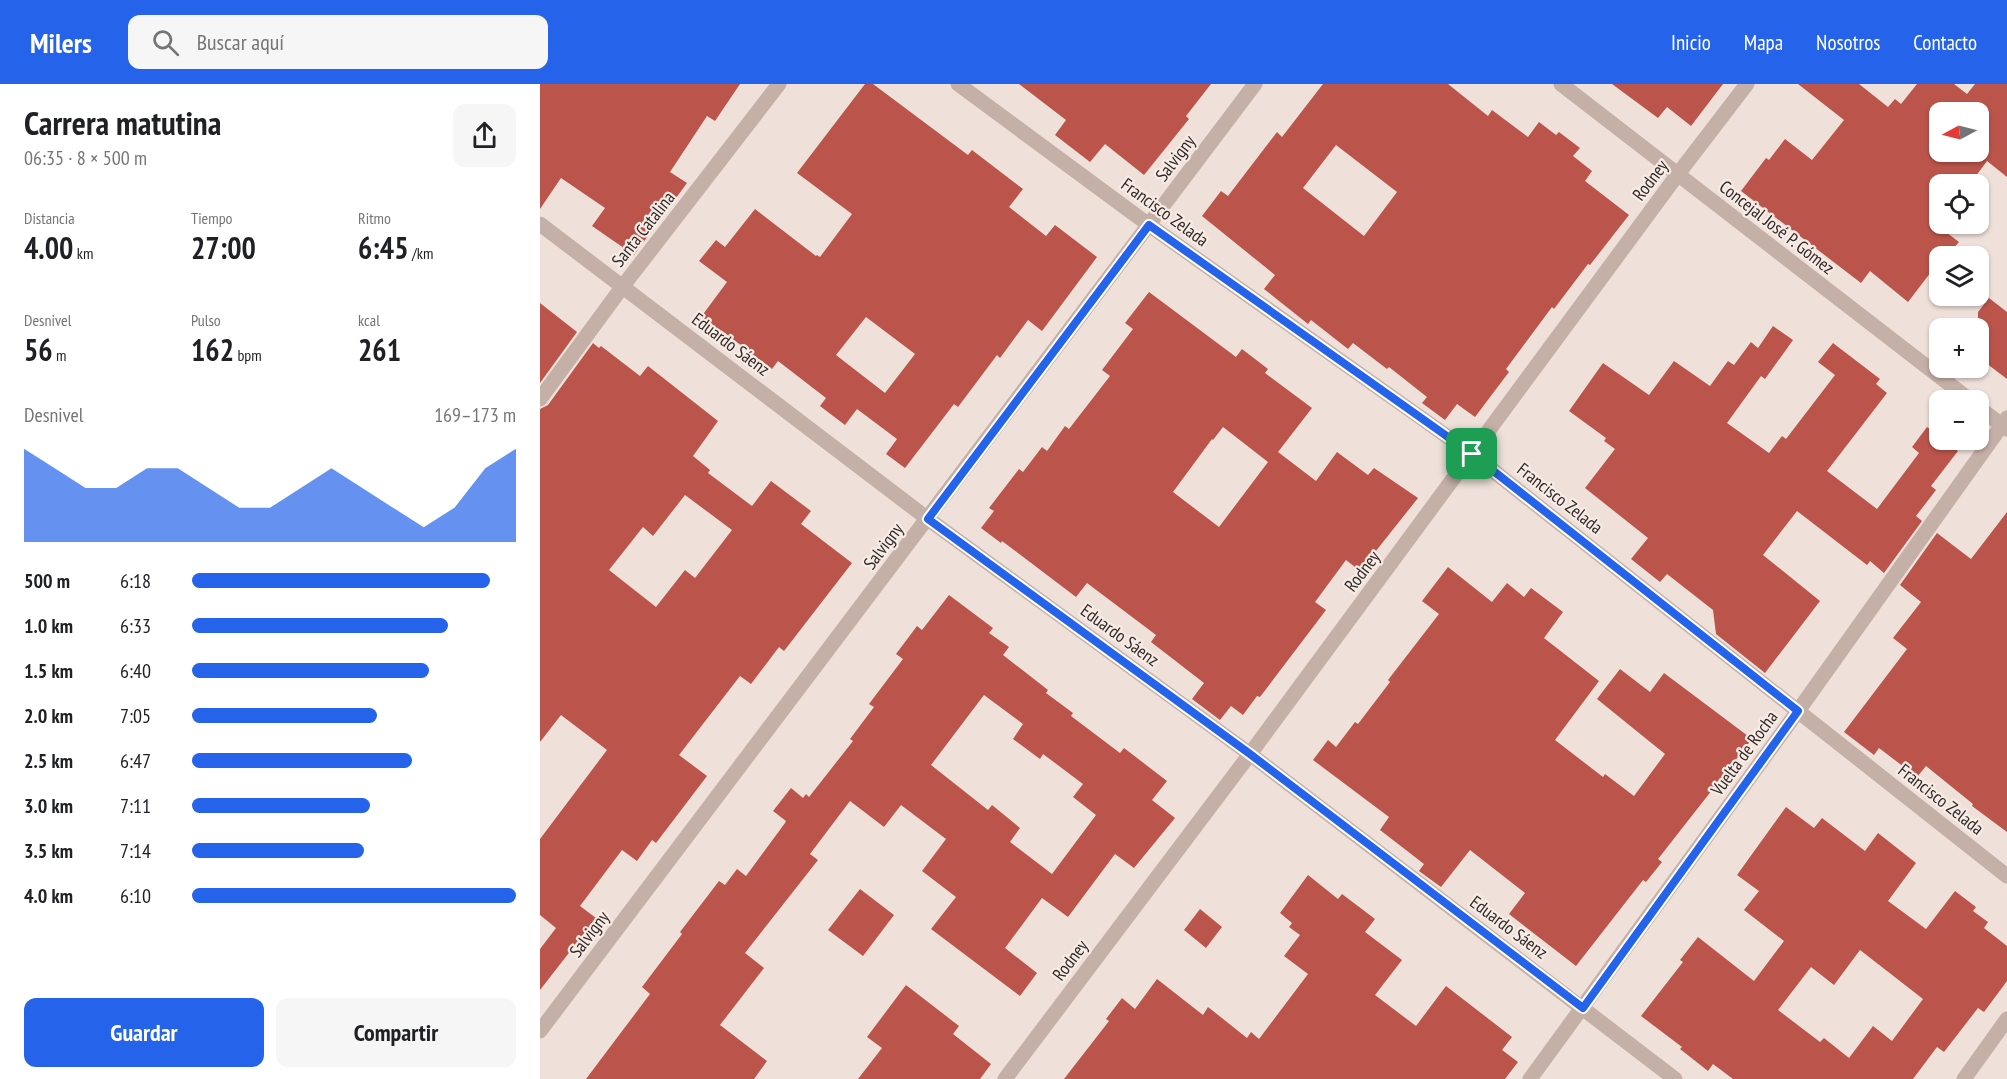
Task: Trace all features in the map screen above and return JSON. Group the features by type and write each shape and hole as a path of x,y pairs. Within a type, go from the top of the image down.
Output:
{"street":[{"name":"Santa Catalina","path":"540,399 623,286 779,84"},
{"name":"Francisco Zelada","path":"958,84 1149,225 1472,454 2007,876"},
{"name":"Salvigny","path":"540,1031 1255,84"},
{"name":"Concejal José P. Gómez","path":"1561,84 1957,390"},
{"name":"Rodney","path":"1005,1079 1250,754 1747,84"},
{"name":"Eduardo Sáenz","path":"540,224 928,519 1250,754 1675,1079"},
{"path":"1989,414 2005,424"},
{"name":"Vuelta de Rocha","path":"1530,1079 2005,424"},
{"path":"1964,1079 2007,1019"}],"building":[{"path":"540,84 740,84 715,121 707,116 670,172 687,183 634,255 592,226 605,208 561,178 540,209"},
{"path":"865,84 873,84 968,155 972,150 1023,189 1009,207 1046,236 1055,225 1097,257 1042,331 1028,320 1000,358 997,355 958,407 954,404 905,468 886,454 897,439 857,409 845,425 820,406 826,398 778,361 772,369 721,330 717,336 698,321 727,282 699,261 716,240 725,247 755,209 820,257 852,214 797,173","holes":["866,317 915,354 885,393 836,355"]},
{"path":"1019,84 1211,84 1186,116 1189,119 1144,175 1105,144 1090,162 1055,135 1066,120"},
{"path":"1323,84 1448,84 1488,116 1492,110 1528,137 1539,122 1556,135 1559,132 1580,148 1573,156 1592,171 1585,181 1629,215 1554,309 1552,307 1506,369 1509,372 1475,417 1457,404 1445,420 1422,403 1427,397 1389,367 1387,369 1353,343 1348,349 1311,320 1308,324 1264,289 1275,275 1202,216 1221,191 1228,196 1277,132 1282,137","holes":["1336,145 1397,192 1364,236 1303,188"]},
{"path":"1612,84 1723,84 1691,126 1667,107 1658,118"},
{"path":"1798,84 1859,84 1888,107 1895,99 1901,104 1917,84 1954,84 1967,94 1975,84 2007,84 2007,177 1988,162 1989,102 1929,102 1929,162 1986,162 1977,174 1929,174 1929,234 1948,234 1959,242 1956,246 1929,246 1929,275 1908,302 1870,271 1861,283 1741,191 1766,158 1769,160 1785,139 1812,160 1844,120"},
{"path":"1149,292 1236,357 1242,349 1268,369 1265,373 1312,408 1278,452 1316,481 1337,452 1368,475 1374,468 1418,498 1360,571 1346,560 1315,602 1326,610 1260,697 1257,696 1243,715 1231,706 1220,720 1192,699 1204,683 1151,642 1156,635 1087,583 1076,597 1002,541 1001,543 981,528 994,511 989,508 1019,469 1023,472 1042,447 1047,451 1065,426 1069,429 1110,376 1102,370 1133,329 1125,323","holes":["1223,427 1268,462 1219,527 1173,492"]},
{"path":"1989,298 2007,312 2007,379 1989,365 1989,318 1978,318 1978,312 1983,306 1989,306"},
{"path":"540,303 577,332 540,383"},
{"path":"1773,326 1793,340 1765,379 1761,376 1727,423 1769,453 1782,436 1786,439 1835,375 1818,362 1833,343 1880,379 1876,384 1887,393 1827,471 1877,509 1919,453 1912,447 1927,427 1929,428 1929,450 1958,451 1931,486 1936,490 1916,516 1922,521 1884,573 1870,561 1867,565 1797,511 1763,555 1820,601 1765,673 1716,634 1713,610 1667,574 1660,582 1631,559 1648,538 1585,488 1615,449 1604,441 1606,438 1569,411 1603,363 1649,395 1674,361 1710,386 1728,361 1734,365 1751,342 1758,348"},
{"path":"593,343 599,348 601,346 640,376 648,366 718,421 693,456 710,470 708,473 752,506 771,481 811,511 801,524 852,563 784,651 779,647 751,684 740,676 679,755 707,776 656,843 652,840 637,861 622,850 580,906 596,918 540,990 540,949 556,928 540,915 540,839 607,750 561,715 540,742 540,409 548,405","holes":["685,495 732,530 695,578 685,570 656,607 609,570 643,527 653,536"]},
{"path":"2007,512 2007,832 1972,806 1973,804 1926,766 1917,777 1879,748 1874,755 1844,732 1907,649 1893,638 1921,602 1900,585 1937,533 1971,559"},
{"path":"1448,567 1492,602 1507,583 1524,597 1531,588 1563,612 1544,638 1599,681 1555,740 1603,777 1605,774 1634,796 1665,754 1597,699 1620,669 1650,692 1664,673 1752,739 1658,859 1662,862 1646,882 1643,880 1576,966 1509,914 1525,893 1470,850 1441,887 1419,871 1424,864 1380,830 1389,817 1313,760 1328,740 1336,747 1355,722 1358,724 1390,682 1388,680 1439,614 1422,601"},
{"path":"949,595 993,628 989,633 1009,647 1003,655 1048,690 1046,693 1073,713 1071,716 1120,753 1124,748 1167,781 1152,800 1175,818 1134,868 1115,854 1068,917 1042,898 1005,948 1037,973 1020,996 931,929 956,897 922,871 946,839 901,805 884,827 850,801 810,854 818,860 745,953 764,968 720,1025 767,1061 754,1079 586,1079 650,994 642,987 682,934 680,932 719,881 725,885 737,869 746,876 786,821 773,811 791,788 803,798 806,794 809,797 853,741 850,739 874,707 869,704 903,659 896,654 917,626 922,630","holes":["984,695 1023,724 1013,739 1040,759 1043,754 1083,784 1073,797 1096,815 1052,874 1010,842 1020,828 992,805 988,810 931,765"]},
{"path":"1786,807 1814,828 1822,818 1865,851 1878,833 1916,863 1888,901 1926,929 1955,891 1976,907 1973,911 1988,922 1984,928 2007,946 2007,981 1984,1012 1978,1008 1944,1052 1937,1047 1913,1079 1733,1079 1713,1064 1708,1071 1680,1049 1682,1047 1641,1016 1683,962 1680,960 1698,937 1754,981 1784,941 1744,910 1759,891 1737,875","holes":["1860,950 1923,999 1892,1041 1873,1026 1849,1058 1824,1038 1820,1042 1778,1010 1811,967 1834,985"]},
{"path":"1308,875 1338,899 1342,894 1375,919 1365,932 1402,960 1375,995 1416,1026 1446,986 1512,1037 1502,1050 1518,1062 1505,1079 1064,1079 1109,1021 1106,1019 1122,998 1135,1009 1157,979 1203,1015 1208,1007 1247,1038 1251,1032 1259,1039 1308,974 1284,956 1300,935 1289,927 1292,923 1280,913"},
{"path":"860,889 894,915 863,956 828,930"},
{"path":"1200,909 1222,927 1206,948 1184,930"},
{"path":"906,985 959,1026 953,1034 991,1064 980,1079 858,1079 882,1048 867,1037"}],"route":[{"path":"1149,225 1472,454 1798,711 1583,1008 1250,754 928,519 1149,225"}]}
